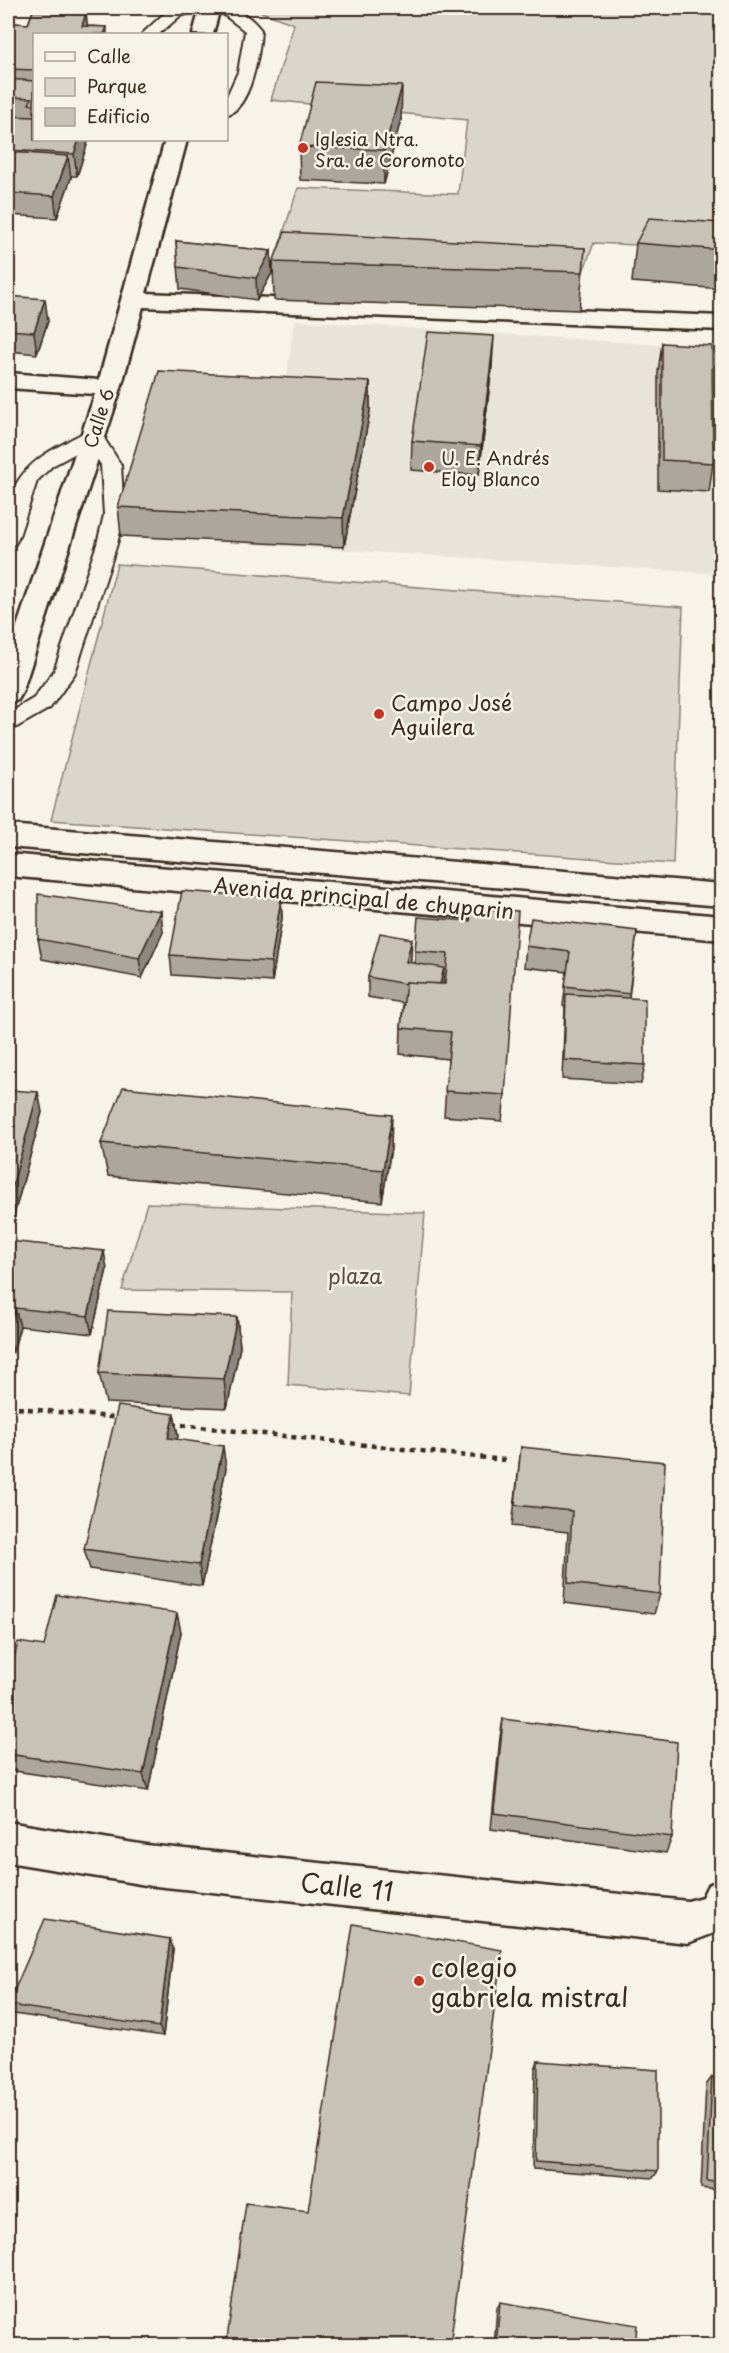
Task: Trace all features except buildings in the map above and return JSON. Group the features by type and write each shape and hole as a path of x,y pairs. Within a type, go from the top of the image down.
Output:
{"street":[{"path":"203,33 210,8"},
{"name":"Calle 6","path":"8,693 109,388 175,141"},
{"path":"134,300 722,323"},
{"path":"8,380 109,388"},
{"name":"Avenida principal de chuparin","path":"8,836 722,895"},
{"name":"Avenida principal de chuparin","path":"8,865 722,928"},
{"name":"Calle 11","path":"8,1842 146,1865 688,1922 716,1912 722,1899"}],"lane":[{"path":"151,33 174,12 190,8"},
{"path":"223,8 253,30 252,49 237,99 228,108"},
{"path":"8,539 28,479 45,462 93,436 111,465 114,515 107,544 64,674 42,702 8,724"}],"path":[{"path":"8,1407 127,1419"},
{"path":"162,1422 505,1460"}],"shaded area":[{"name":"U. E. Andrés Eloy Blanco","path":"294,320 721,349 721,574 121,536 150,398 285,393"}],"green space":[{"path":"251,8 680,8 721,14 721,249 594,243 581,277 275,258 298,188 458,194 467,120 271,100 294,24"},
{"name":"Campo José Aguilera","path":"117,564 683,607 673,864 51,820"},
{"name":"plaza","path":"147,1203 425,1213 409,1396 288,1385 292,1292 122,1290"}],"place":[{"name":"Iglesia Ntra. Sra. de Coromoto","path":"303,148"},
{"name":"U. E. Andrés Eloy Blanco","path":"429,467"},
{"name":"Campo José Aguilera","path":"379,714"},
{"name":"colegio gabriela mistral","path":"419,1981"}]}
